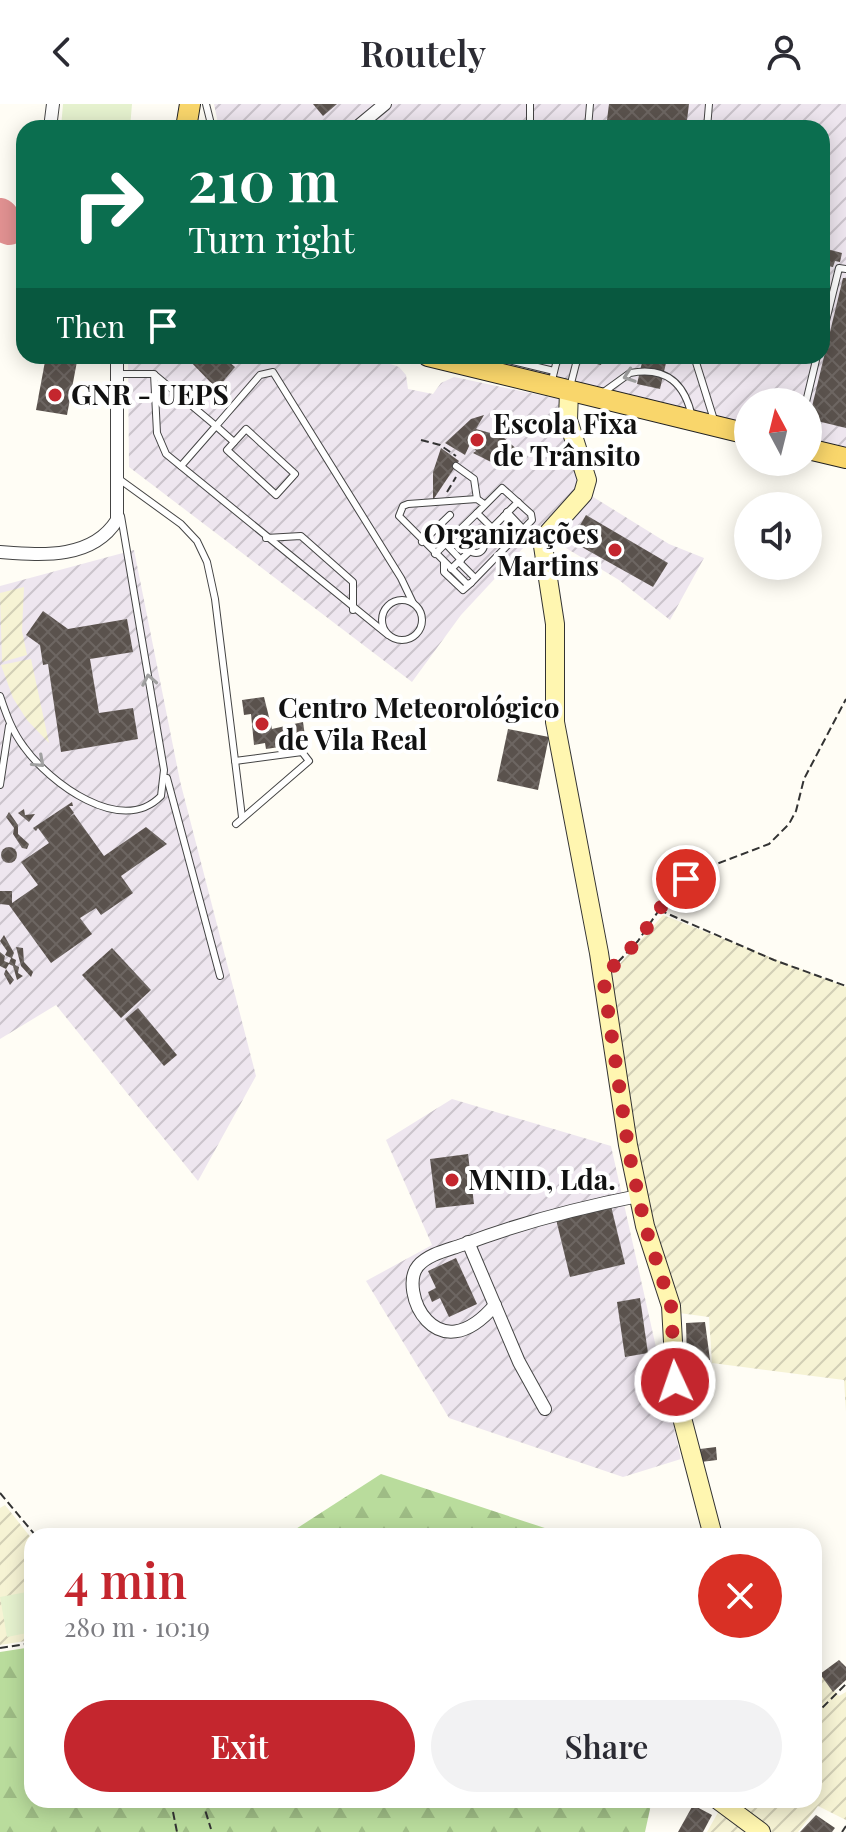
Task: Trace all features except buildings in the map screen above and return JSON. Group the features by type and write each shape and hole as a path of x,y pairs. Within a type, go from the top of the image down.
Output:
{"main road":[{"path":"473,365 558,383 598,398 734,430"},
{"path":"822,452 846,458"}],"street":[{"path":"366,120 385,104"},
{"path":"0,552 47,554 78,549 93,543 112,528 119,508 117,364"},
{"path":"558,383 586,484 580,498 548,534 542,550 555,624 555,722 603,977 638,1196 671,1306 676,1395 711,1528"},
{"path":"495,1305 474,1326 446,1332 429,1324 419,1307 413,1281 415,1269 430,1257 558,1212 638,1196"},
{"path":"468,1242 519,1362 545,1409"},
{"path":"729,1808 761,1832"}],"lane":[{"path":"830,305 839,268 846,269"},
{"path":"558,364 558,383"},
{"path":"558,383 572,364"},
{"path":"697,364 716,426"},
{"path":"809,388 815,364"},
{"path":"154,374 158,441 166,454 353,610 388,635 407,640 418,633 422,620 413,603 278,376 268,372 260,375 181,466"},
{"path":"598,398 630,373 670,378 683,388 693,421"},
{"path":"117,374 154,374 234,442"},
{"path":"246,429 295,474 276,495 227,450 234,442 246,429"},
{"path":"456,466 474,479 477,499"},
{"path":"119,479 171,515 190,532 202,551 213,588 242,817"},
{"path":"435,554 502,488 532,516 533,524 463,590 444,572 444,563"},
{"path":"472,583 464,582 401,521 403,506 477,499 484,504"},
{"path":"470,540 481,539 518,502"},
{"path":"0,696 9,723 40,764 91,802 111,811 133,810 156,801 165,784 163,761 119,508"},
{"path":"477,513 508,544"},
{"path":"506,514 521,530"},
{"path":"422,542 450,515"},
{"path":"472,583 532,516"},
{"path":"461,530 470,540 471,550"},
{"path":"266,538 290,534 307,539 353,582 353,610"},
{"path":"481,539 482,550 492,561"},
{"path":"446,544 472,583"},
{"path":"451,569 471,550 482,550"},
{"path":"388,635 382,624 384,610 400,600 413,603"},
{"path":"0,785 9,723"},
{"path":"235,761 302,752 309,757 304,769 236,824"},
{"path":"163,761 220,976"}],"path":[{"path":"603,977 638,941 658,910 686,879 769,844 789,824 796,811 804,779 846,699"},
{"path":"658,910 774,960 846,986"},
{"path":"0,1493 29,1528"},
{"path":"0,1648 24,1644"},
{"path":"822,1708 846,1684"},
{"path":"204,1808 211,1829"},
{"path":"173,1812 177,1832"},
{"path":"842,1832 846,1826"}],"shaded area":[{"path":"214,104 846,104 846,449 822,443 822,388 734,388 734,422 492,364 830,364 830,120 217,120"},
{"path":"128,364 390,364 399,367 406,375 408,389 433,394 441,383 454,377 559,399 562,425 579,474 575,492 461,615 412,682 129,467"},
{"path":"590,495 669,544 704,558 670,620 619,580 551,539"},
{"path":"134,550 180,781 256,1076 198,1181 56,1005 0,1039 0,586"},
{"path":"24,587 22,631 27,655 2,662 0,593"},
{"path":"31,659 49,743 27,720 13,698 1,665"},
{"path":"663,915 846,987 846,1412 844,1380 712,1363 709,1317 679,1313 645,1201 609,976"},
{"path":"452,1099 611,1146 681,1459 623,1477 449,1418 366,1281 432,1245 386,1140"},
{"path":"5,1505 24,1529 24,1641 0,1645 0,1508"},
{"path":"822,1676 839,1696 846,1692 846,1820 822,1808"},
{"path":"720,1808 816,1808 798,1832 707,1832"}],"green space":[{"path":"63,104 132,104 131,120 62,120"},
{"path":"381,1474 545,1528 297,1528"},
{"path":"24,1592 24,1634 7,1637 0,1597"},
{"path":"24,1648 24,1808 650,1808 645,1832 0,1832 0,1652"}],"taxiway":[{"path":"0,216 9,227"}],"place":[{"name":"GNR - UEPS","path":"55,395"},
{"name":"Escola Fixa de Trânsito","path":"477,440"},
{"name":"Organizações Martins","path":"615,550"},
{"name":"Centro Meteorológico de Vila Real","path":"262,724"},
{"name":"MNID, Lda.","path":"452,1180"}],"route":[{"path":"675,1382 671,1306 645,1226 629,1153 603,977 638,941 672,891 686,879"}]}
